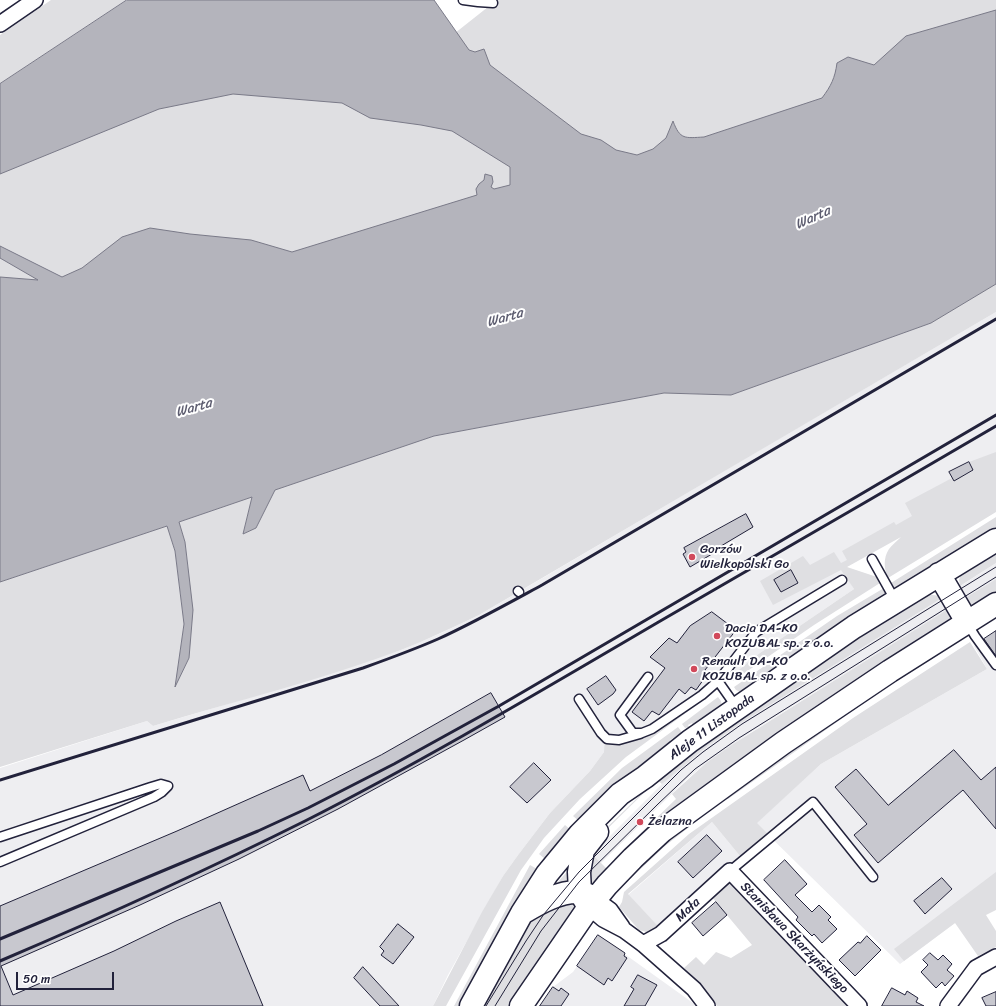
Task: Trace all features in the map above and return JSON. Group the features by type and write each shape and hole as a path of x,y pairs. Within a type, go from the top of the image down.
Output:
{"main road":[{"name":"Aleje 11 Listopada","path":"471,1006 522,913 548,874 580,834 620,794 690,741 854,627 996,540"},
{"path":"939,574 967,622"},
{"path":"521,1006 588,899 632,858 679,818 783,743 877,679 996,604"},
{"path":"588,899 579,872 583,850 594,834 628,801 644,777"},
{"path":"522,913 538,903 558,896 588,899"}],"street":[{"path":"0,24 35,0"},
{"name":"Mała","path":"643,944 661,934 730,870"},
{"name":"Stanisława Skarżyńskiego","path":"730,870 859,1006"},
{"path":"588,899 603,919 624,930 643,944 694,989 707,1006"},
{"path":"948,1006 976,968 996,957"}],"lane":[{"path":"463,0 493,3"},
{"path":"872,559 896,601"},
{"path":"580,699 601,733 607,739 619,740 642,734 652,729 702,695 718,681 756,632 842,580"},
{"path":"967,622 996,665"},
{"path":"642,734 633,733 620,715 648,677"},
{"path":"718,681 737,708"},
{"path":"0,837 160,784 168,786 154,797 0,862"},
{"path":"730,870 813,802 873,877"}],"shaded area":[{"path":"51,0 127,0 61,44 0,96 0,35"},
{"path":"491,0 996,0 996,30 828,106 624,162 567,132 450,37 493,3"},
{"path":"321,87 496,144 526,183 389,234 0,323 0,155 135,97"},
{"path":"996,284 996,312 479,615 411,646 340,671 153,726 147,721 0,767 0,582 167,526 175,551 184,624 176,685 189,658 188,566 185,542 179,522 252,497 243,534 256,528 274,490 434,436 664,393 731,395 931,323"},
{"path":"996,312 996,483 846,567 842,570 854,589 757,655 735,673 730,680 709,696 650,735 640,739 621,741 604,752 590,771 550,813 503,876 448,975 433,1006 0,1006 0,768 147,721 153,726 302,682 401,650 439,634 479,615"},
{"path":"996,452 996,512 888,578 885,567 887,552 901,537 847,567 877,577 880,583 814,625 733,681 730,680 735,673 757,655 854,589 841,570 773,605 760,581 803,556 810,565 834,552 841,563 847,560 842,551 894,522 896,525 912,516 905,503 952,478 954,481 973,471 969,462"},
{"path":"996,517 996,532 898,589 891,583"},
{"path":"996,548 996,563 960,586 959,580 961,574"},
{"path":"996,563 996,579 748,734 706,763 687,779 601,863 592,854 671,775 704,749 741,723"},
{"path":"996,579 996,595 975,605 968,602 965,598"},
{"path":"884,588 886,594 885,600 742,693 736,690 734,687 837,616"},
{"path":"926,594 940,596 942,598 741,723 704,749 662,784 657,780 596,840 595,839 667,769 827,654"},
{"path":"948,609 951,613 950,621 618,862 614,859 676,799 672,794 706,763 730,746"},
{"path":"996,631 996,890 900,964 756,823 821,764 987,669 974,646"},
{"path":"959,635 964,639 878,693 728,799 724,794"},
{"path":"970,642 987,669 821,764 757,823 768,834 740,856 712,822 628,894 659,927 650,933 639,930 619,907 622,902 624,892 689,834 853,718"},
{"path":"709,696 626,757 580,799 544,838 521,870 446,1006 433,1006 482,912 503,876 550,813 590,771 604,752 605,739 629,741 638,739 668,724"},
{"path":"718,697 722,706 699,725 697,722 693,725 692,723 688,725 689,727 685,728 682,724"},
{"path":"678,727 681,733 670,740 672,744 581,823 573,816 622,768"},
{"path":"698,812 702,817 665,846 631,878 627,874"},
{"path":"712,822 740,856 659,927 628,895"},
{"path":"565,825 573,832 464,1006 454,1006 530,865 537,869 545,859 539,854"},
{"path":"588,850 609,871 591,890"},
{"path":"573,865 575,875 559,892 548,893"},
{"path":"996,872 996,910 986,915 996,931 996,947 978,956 955,923 904,961 894,949"},
{"path":"728,882 737,884 851,1006 717,1006 701,984 684,968 696,957 704,965 716,952 731,958 752,945 711,896"},
{"path":"571,900 578,905 513,1006 480,1006 521,931 535,914"},
{"path":"598,935 693,1003 695,1006 540,1006 553,987 573,972"}],"water":[{"name":"Warta","path":"127,0 434,0 469,50 475,52 484,49 490,65 581,134 601,140 616,150 637,155 653,149 666,138 673,121 681,135 692,138 704,137 822,98 832,82 837,63 848,57 874,65 906,36 996,10 996,284 931,323 731,395 664,393 434,436 275,490 256,528 243,534 252,497 179,522 185,542 193,610 189,658 175,687 184,624 175,551 167,526 0,582 0,277 38,280 0,258 0,246 62,277 82,268 122,237 150,228 190,234 251,240 292,252 477,195 476,189 484,180 485,174 492,176 493,182 491,187 494,189 510,185 510,167 452,131 370,118 342,103 233,94 159,109 0,174 0,84"}],"building":[{"path":"969,462 973,470 954,481 949,472"},
{"path":"746,514 753,527 716,549 717,551 690,567 683,554 686,552 684,548"},
{"path":"791,570 798,583 781,592 774,580"},
{"path":"712,612 736,630 705,670 706,676 696,690 691,687 685,694 679,689 659,715 652,711 644,721 632,712 665,668 650,657 669,638 677,643 690,626"},
{"path":"996,631 996,656 984,639"},
{"path":"606,676 616,690 598,705 587,689"},
{"path":"491,693 505,717 464,740 338,809 239,859 140,905 1,966 13,995 114,951 176,921 220,902 263,1006 0,1006 0,906 177,831 303,775 310,791 381,755"},
{"path":"954,750 981,780 996,767 996,829 963,790 878,863 854,835 867,824 835,787 856,769 888,805"},
{"path":"534,763 551,780 527,803 510,787"},
{"path":"707,835 722,851 693,878 678,862"},
{"path":"785,860 807,884 795,895 812,912 819,905 831,917 828,920 837,929 822,943 814,934 812,936 796,920 798,917 764,880"},
{"path":"942,878 952,889 925,914 914,901"},
{"path":"716,902 727,915 703,936 692,923"},
{"path":"398,924 414,937 393,964 381,955 384,951 380,947"},
{"path":"598,935 625,953 624,956 627,958 612,981 608,978 604,985 577,966"},
{"path":"867,936 881,950 855,976 839,960 858,942 860,943"},
{"path":"930,953 938,960 943,955 952,964 947,970 954,976 945,986 942,982 936,988 921,972 928,965 923,960"},
{"path":"363,967 399,1006 380,1006 354,978"},
{"path":"638,975 657,985 645,1006 624,1006 634,989 631,987"},
{"path":"553,987 559,991 561,988 569,994 561,1006 540,1006"},
{"path":"892,988 905,995 907,991 918,998 916,1002 924,1006 882,1006"},
{"path":"996,992 996,1006 986,1006 982,998"}],"tram line":[{"path":"486,1006 544,914 579,872 681,770 742,724 996,567"},
{"path":"495,1006 541,931 579,882 695,769 739,738 996,577"}],"railway":[{"path":"0,780 363,668 438,639 542,585 996,319"},
{"path":"0,939 258,831 308,808 394,764 499,706 996,415"},
{"path":"0,961 192,876 305,821 396,773 485,723 996,426"}],"place":[{"name":"Gorzów Wielkopolski Go","path":"692,557"},
{"name":"Dacia DA-KO KOZUBAL sp. z o.o.","path":"717,636"},
{"name":"Renault DA-KO KOZUBAL sp. z o.o.","path":"694,669"},
{"name":"Żelazna","path":"640,822"}]}
